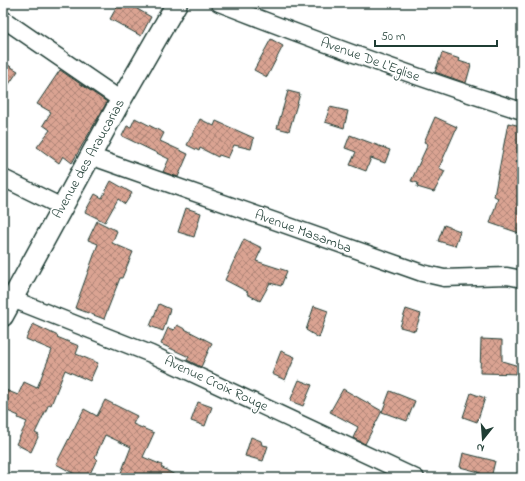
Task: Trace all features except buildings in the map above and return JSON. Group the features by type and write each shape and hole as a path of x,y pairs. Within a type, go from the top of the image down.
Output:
{"street":[{"name":"Avenue des Araucarias","path":"8,308 121,100 177,3"},
{"name":"Avenue De L'Eglise","path":"219,3 286,29 447,87 522,111"},
{"path":"3,20 121,100"},
{"name":"Avenue Masamba","path":"90,156 422,273 444,278 507,276 522,279"},
{"path":"3,178 62,207"},
{"name":"Avenue Croix Rouge","path":"8,308 151,354 416,478"}]}
